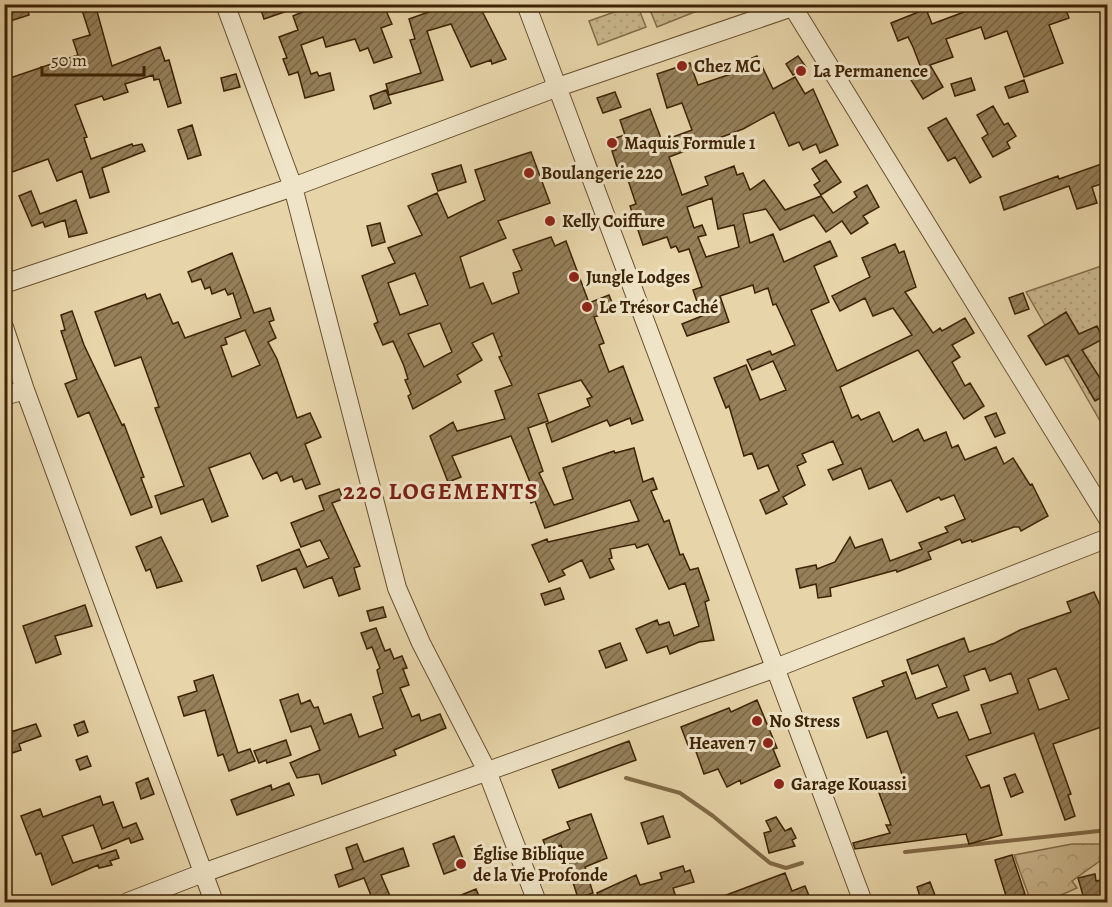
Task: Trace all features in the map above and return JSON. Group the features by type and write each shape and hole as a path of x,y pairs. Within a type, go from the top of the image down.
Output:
{"street":[{"path":"225,4 293,187 396,588 421,643 488,771 537,903"},
{"path":"526,4 773,669 863,903"},
{"path":"4,284 293,187 558,87 795,6 1107,519"},
{"path":"4,327 25,390 214,903"},
{"path":"4,396 25,390"},
{"path":"128,903 203,873 773,669 1107,538"}],"green space":[{"path":"637,4 646,27 598,45 589,21"},
{"path":"648,5 712,5 657,27"},
{"path":"1107,264 1107,433 1026,292"},
{"path":"1072,844 1104,844 1108,849 1105,868 1100,861 1072,881 1077,888 1059,896 1061,902 1026,902 1030,899 1014,855"}],"building":[{"path":"4,4 26,4 29,15 4,23"},
{"path":"80,4 95,4 112,66 160,47 165,61 169,60 181,103 168,107 159,79 154,80 153,75 125,84 128,92 104,100 102,96 75,105 87,137 84,138 91,159 132,144 133,146 142,144 145,151 102,168 109,192 90,198 82,171 57,181 48,159 4,175 4,80 78,55 73,40 90,35"},
{"path":"259,4 302,4 302,6 264,19"},
{"path":"321,4 338,4 341,12 360,4 383,4 392,24 381,28 392,57 374,63 368,48 360,51 355,39 326,47 323,37 301,45 311,74 317,72 319,76 330,73 334,90 305,98 298,72 289,75 283,59 287,58 279,37 298,30 293,16"},
{"path":"451,4 479,5 506,59 492,64 491,60 471,67 451,24 427,31 443,80 389,95 386,84 421,73 410,40 415,39 409,19"},
{"path":"968,4 1064,4 1069,18 1049,25 1063,63 1024,77 1007,31 985,39 981,27 946,39 953,57 930,65 943,87 923,99 911,80 923,73 913,47 908,37 898,41 891,23 926,9 932,24 964,12 962,7"},
{"path":"757,56 773,89 795,77 805,94 813,89 838,145 820,153 816,144 803,150 799,142 789,146 774,112 743,129 669,157 682,195 708,185 705,177 734,166 737,175 743,173 750,190 764,180 785,210 821,196 833,213 857,197 854,192 867,185 879,207 863,216 868,223 851,234 842,221 826,232 814,215 780,230 766,209 743,214 750,243 773,234 784,262 830,241 837,256 814,266 829,302 811,310 837,371 912,335 893,308 873,316 865,298 840,311 832,296 870,277 862,258 895,244 899,253 904,251 916,287 905,292 933,333 940,328 942,331 965,318 974,333 952,345 960,357 952,362 965,386 970,383 984,406 964,419 918,350 840,387 852,418 858,415 861,420 879,412 893,442 918,429 924,441 946,432 952,448 958,445 965,460 996,447 1004,464 1013,458 1030,485 1032,484 1048,516 1021,531 1019,527 1014,527 972,542 971,540 962,543 960,539 928,552 931,559 897,572 896,570 830,588 831,596 818,598 816,584 800,588 796,569 816,565 817,569 835,562 850,537 855,548 882,539 890,561 922,549 919,543 948,532 945,527 965,519 954,495 941,500 939,497 907,512 891,480 869,489 861,468 833,480 828,470 843,464 833,441 802,454 806,462 797,466 805,485 783,497 787,504 766,514 760,500 779,491 768,465 758,469 752,453 744,456 729,406 726,408 714,378 746,365 760,400 786,390 773,361 752,370 747,360 770,351 772,355 795,345 776,304 773,305 768,288 755,293 753,285 720,296 729,322 687,336 682,324 702,316 693,290 702,287 689,249 679,252 676,246 671,248 667,237 643,245 630,206 636,204 627,177 621,179 612,151 616,150 612,139 625,135 620,120 650,109 662,141 692,130 682,103 667,108 657,74 690,63 698,85 737,72 735,65","holes":["712,198 718,229 734,225 739,247 706,257 698,237 706,235 702,225 694,228 687,207"]},
{"path":"798,56 806,67 793,75 786,64"},
{"path":"236,74 240,87 224,91 221,78"},
{"path":"971,78 975,90 955,96 951,84"},
{"path":"1024,80 1028,92 1009,98 1005,87"},
{"path":"386,90 391,103 374,109 370,96"},
{"path":"615,92 621,107 603,113 597,98"},
{"path":"993,106 1004,125 1008,123 1016,136 1007,142 1010,148 993,157 982,138 988,134 977,115"},
{"path":"946,118 981,177 970,183 955,157 948,161 928,128"},
{"path":"192,125 201,155 188,159 178,130"},
{"path":"531,152 550,203 498,221 506,238 460,257 470,288 483,283 492,304 519,293 513,273 522,270 513,250 551,237 555,246 566,241 589,303 609,295 615,310 594,317 604,343 599,345 609,372 623,366 643,420 632,424 630,418 610,426 607,420 552,442 546,424 590,406 587,399 592,397 581,380 538,394 548,421 528,428 543,471 539,473 554,505 573,499 563,468 614,451 615,453 634,448 643,482 653,478 657,489 651,491 664,522 669,520 680,555 683,554 690,570 698,568 709,600 705,602 714,640 699,642 670,654 667,646 647,653 636,629 657,620 659,625 669,622 674,636 699,626 685,583 669,589 648,544 637,548 635,544 610,549 612,558 609,559 614,569 590,578 582,560 562,570 565,575 549,582 532,545 547,539 548,542 639,521 630,500 545,528 535,501 531,503 525,489 532,487 511,436 452,456 461,477 448,482 430,436 453,422 457,431 505,419 495,391 512,385 499,357 502,356 493,333 472,343 482,360 457,375 461,382 413,409 408,396 411,394 405,380 408,379 404,366 393,341 383,345 374,324 378,322 362,276 395,263 388,248 422,235 408,206 437,193 448,218 485,200 475,170","holes":["415,273 428,305 400,315 388,283","440,323 452,352 424,367 408,334"]},
{"path":"826,160 841,182 821,195 814,185 820,181 812,169"},
{"path":"1107,162 1107,182 1092,187 1097,203 1077,209 1069,186 1004,210 1000,197 1058,176 1059,179"},
{"path":"461,165 466,182 438,191 432,174"},
{"path":"31,191 40,214 76,200 87,233 69,237 65,220 45,227 43,222 32,226 19,196"},
{"path":"380,223 385,242 372,246 367,226"},
{"path":"232,253 254,313 270,308 274,320 269,322 276,338 268,342 277,359 297,418 310,413 321,437 305,444 320,484 306,489 302,479 294,482 292,476 281,481 277,472 263,479 250,453 209,468 228,516 212,522 203,499 161,514 155,496 184,486 155,408 159,407 141,357 115,366 95,312 145,294 147,299 160,294 173,324 178,322 185,338 241,318 233,293 228,295 225,289 212,294 210,287 205,289 201,279 192,282 188,272","holes":["245,330 260,365 232,377 221,346 227,344 225,338"]},
{"path":"1023,293 1029,309 1015,314 1009,298"},
{"path":"72,311 84,345 122,425 124,424 144,477 141,478 152,507 131,515 89,412 78,417 65,384 77,379 61,331 65,330 61,315"},
{"path":"1066,312 1079,334 1097,326 1103,339 1082,350 1107,389 1107,394 1095,401 1068,355 1046,365 1028,336"},
{"path":"996,413 1005,433 995,437 985,417"},
{"path":"339,489 343,499 332,503 360,566 354,568 360,589 339,596 332,577 304,588 296,568 262,581 257,566 299,549 307,567 329,558 320,540 301,547 291,523 324,510 319,496"},
{"path":"161,537 182,581 157,588 150,569 146,571 136,547"},
{"path":"560,588 564,599 545,605 541,594"},
{"path":"1094,592 1107,621 1107,643 1104,644 1107,653 1107,725 1053,744 1071,794 1068,795 1075,816 1065,820 1034,733 966,756 981,788 989,785 1002,835 969,844 966,834 855,849 853,843 890,833 886,825 891,825 879,793 905,783 887,731 867,738 853,698 884,686 882,681 906,672 916,699 947,687 938,665 912,674 907,660 964,638 969,652 995,643 1020,630 1071,612 1067,602","holes":["985,668 990,681 1011,673 1018,693 981,705 991,733 969,740 957,712 938,718 932,704 969,690 964,676","1056,668 1069,699 1039,710 1028,679"]},
{"path":"85,605 92,626 55,636 61,654 36,663 23,626"},
{"path":"383,607 386,617 370,621 367,611"},
{"path":"376,628 385,651 390,649 394,659 402,656 407,668 403,669 409,685 400,688 412,717 419,714 421,721 440,714 446,728 394,750 396,755 322,784 319,774 297,778 290,763 320,750 311,726 291,732 280,700 298,694 301,704 310,700 314,708 318,707 324,724 351,714 359,737 383,728 373,697 383,693 377,670 380,668 372,647 367,649 361,633"},
{"path":"620,643 627,660 606,668 599,651"},
{"path":"213,675 238,753 250,749 255,761 229,771 223,754 218,756 205,710 184,716 178,697 197,691 194,681"},
{"path":"757,700 777,748 773,749 780,766 741,784 740,780 727,787 718,769 704,774 694,746 689,748 681,727 729,708 731,712"},
{"path":"84,721 88,732 78,736 74,725"},
{"path":"36,724 41,736 19,744 21,750 4,756 4,734"},
{"path":"286,740 291,755 267,763 266,760 259,763 254,751"},
{"path":"629,741 636,760 559,788 552,770"},
{"path":"87,756 91,766 80,770 76,760"},
{"path":"1015,774 1023,792 1011,797 1004,778"},
{"path":"148,778 154,794 141,799 136,783"},
{"path":"289,783 294,795 237,815 231,800 271,785 272,790"},
{"path":"100,796 103,805 113,802 123,828 136,823 143,839 131,843 129,838 102,849 93,825 62,836 73,863 116,850 119,858 110,861 112,865 99,868 98,865 52,885 41,853 36,855 21,816 40,809 43,817"},
{"path":"591,814 607,858 585,867 593,893 578,898 561,845 547,851 543,840 570,829 567,822"},
{"path":"663,816 670,837 648,844 641,823"},
{"path":"776,817 785,831 791,828 796,838 792,840 795,846 769,853 764,833 771,831 766,821"},
{"path":"454,836 466,866 444,874 433,844"},
{"path":"357,844 364,862 403,848 409,866 381,875 393,903 374,903 364,878 339,887 335,875 353,869 346,848"},
{"path":"1012,855 1025,894 1007,899 995,860"},
{"path":"683,866 685,872 690,870 694,882 673,888 678,903 601,903 597,893 636,875 640,885 662,879 660,873"},
{"path":"785,873 792,891 805,886 812,903 705,903"},
{"path":"1095,874 1096,881 1107,879 1107,895 1085,902 1078,878"},
{"path":"930,882 938,903 922,903 917,887"},
{"path":"476,889 482,903 444,903 444,902"}],"waterway":[{"path":"626,778 680,793 713,816 770,863 786,868 802,863"},
{"path":"905,852 1108,830"}],"place":[{"name":"Chez MC","path":"682,66"},
{"name":"La Permanence","path":"801,71"},
{"name":"Maquis Formule 1","path":"612,143"},
{"name":"Boulangerie 220","path":"529,173"},
{"name":"Kelly Coiffure","path":"550,221"},
{"name":"Jungle Lodges","path":"574,277"},
{"name":"Le Trésor Caché","path":"587,307"},
{"name":"No Stress","path":"757,721"},
{"name":"Heaven 7","path":"768,743"},
{"name":"Garage Kouassi","path":"779,784"},
{"name":"Église Biblique de la Vie Profonde","path":"461,864"}],"district":[{"name":"220 LOGEMENTS","path":"441,491"}]}
